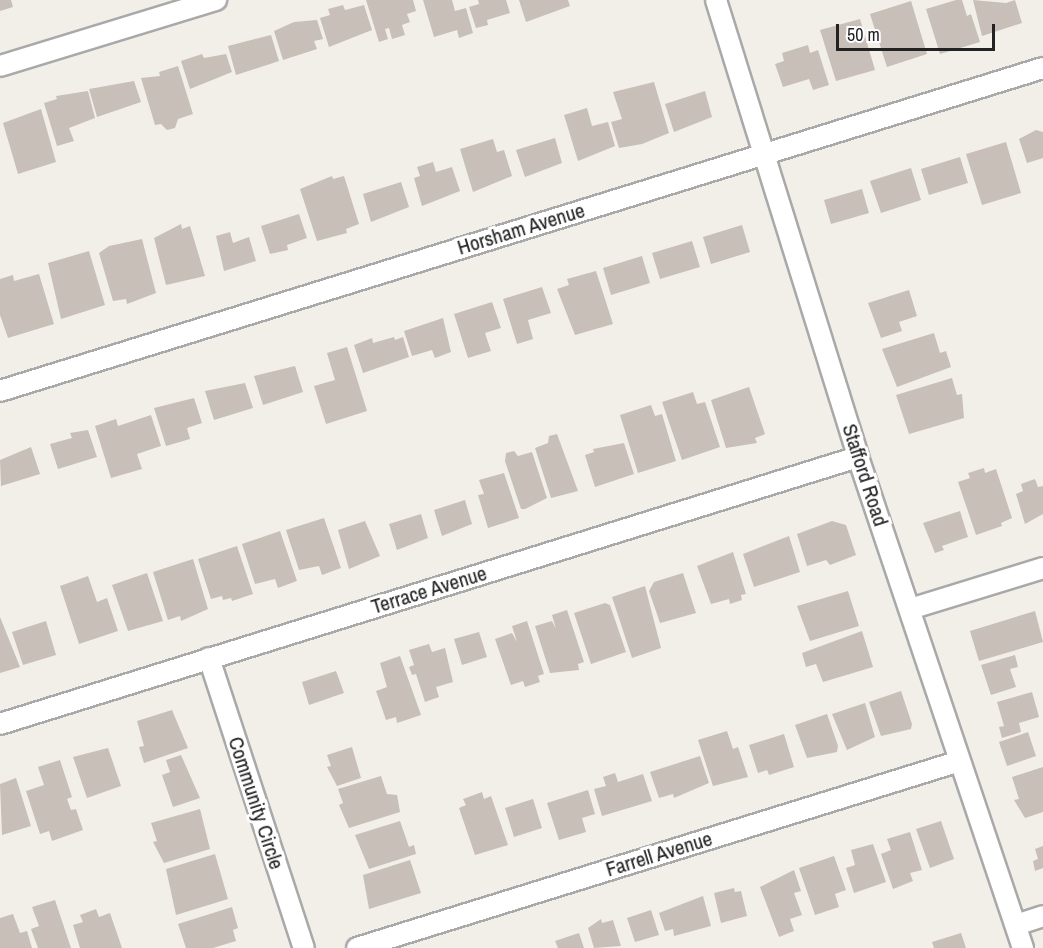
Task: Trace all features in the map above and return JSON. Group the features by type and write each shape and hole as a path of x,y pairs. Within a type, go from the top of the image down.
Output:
{"street":[{"path":"0,66 216,0"},
{"name":"Stafford Road","path":"716,0 762,154 858,456 1023,948"},
{"name":"Horsham Avenue","path":"0,391 1043,68"},
{"name":"Terrace Avenue","path":"0,724 858,456"},
{"path":"909,609 1043,568"},
{"name":"Community Circle","path":"209,658 304,948"},
{"name":"Farrell Avenue","path":"357,948 960,761"},
{"path":"1016,925 1043,916"}],"building":[{"path":"0,0 11,0 13,7 0,11"},
{"path":"366,0 413,0 416,11 407,14 410,22 402,25 405,35 392,39 389,28 385,29 388,39 379,42"},
{"path":"423,0 452,0 455,11 466,8 473,33 459,38 457,30 434,37"},
{"path":"478,0 506,0 510,13 487,20 488,25 476,28 469,7 479,4"},
{"path":"519,0 568,0 570,6 526,22"},
{"path":"962,0 967,16 971,14 980,42 940,54 926,9"},
{"path":"973,0 1006,3 1015,0 1022,23 982,36"},
{"path":"911,1 927,54 887,67 870,14"},
{"path":"343,5 345,10 364,5 372,30 329,47 320,18 330,15 328,9"},
{"path":"860,19 875,70 836,81 820,30"},
{"path":"317,20 323,39 314,41 317,49 283,60 274,31 294,22"},
{"path":"271,35 279,61 236,75 228,46"},
{"path":"808,45 810,53 818,50 829,85 813,90 809,79 783,87 775,64 784,61 782,53"},
{"path":"202,54 204,58 226,54 232,72 190,89 181,61"},
{"path":"178,66 193,114 178,119 175,128 167,130 161,124 155,125 141,78 160,76 159,72"},
{"path":"134,81 141,102 97,117 89,89"},
{"path":"654,82 669,133 642,144 619,148 611,122 622,119 613,92"},
{"path":"88,91 95,118 69,128 74,141 57,146 44,103 57,99 56,96"},
{"path":"705,91 712,117 674,132 665,104"},
{"path":"587,108 592,126 608,122 615,146 578,161 564,115"},
{"path":"41,109 56,162 18,174 3,123"},
{"path":"1036,130 1043,132 1043,158 1027,163 1019,139"},
{"path":"555,138 562,163 525,177 516,150"},
{"path":"493,139 497,152 504,150 512,176 473,192 460,149"},
{"path":"1006,142 1021,193 982,205 966,154"},
{"path":"960,157 968,183 929,195 921,169"},
{"path":"433,162 436,172 452,167 460,191 422,206 414,178 420,176 417,167"},
{"path":"911,168 921,200 881,213 870,181"},
{"path":"332,176 333,179 344,176 359,224 346,229 347,233 317,241 300,189"},
{"path":"401,182 409,207 371,222 363,194"},
{"path":"862,189 869,213 831,224 824,200"},
{"path":"299,214 307,238 287,245 288,250 270,254 261,226"},
{"path":"181,224 182,229 190,226 205,276 166,285 154,238"},
{"path":"742,225 750,252 711,264 703,237"},
{"path":"230,232 233,243 249,237 256,261 224,271 216,236"},
{"path":"142,239 156,293 127,304 126,299 113,301 99,253 109,246"},
{"path":"692,241 700,267 660,279 652,253"},
{"path":"89,251 105,305 61,319 48,263"},
{"path":"642,256 650,283 611,295 603,268"},
{"path":"596,271 613,324 575,335 557,289 569,285 567,279"},
{"path":"39,274 54,324 8,338 0,315 0,279 13,275 14,281"},
{"path":"542,287 551,313 528,320 533,339 517,344 503,299"},
{"path":"909,290 917,316 899,322 902,331 881,338 868,303"},
{"path":"492,302 501,328 485,333 491,351 468,358 454,314"},
{"path":"443,318 451,352 435,358 432,350 412,356 404,331"},
{"path":"934,333 940,353 946,351 951,367 897,387 882,349"},
{"path":"394,337 395,340 403,337 409,357 363,373 354,345 372,338 373,343"},
{"path":"347,347 367,411 326,424 314,386 335,380 327,353"},
{"path":"295,366 303,392 263,405 254,376"},
{"path":"952,378 957,395 962,394 964,418 909,434 896,395"},
{"path":"245,383 253,408 214,420 205,391"},
{"path":"749,387 765,434 755,438 757,443 726,448 711,400"},
{"path":"693,392 697,404 705,402 720,447 682,460 662,402"},
{"path":"194,398 202,423 187,428 190,439 166,446 154,408"},
{"path":"651,405 655,416 662,414 676,461 638,473 620,415"},
{"path":"151,415 161,446 137,454 142,469 111,478 95,426 116,419 118,426"},
{"path":"88,430 97,457 58,469 50,444 72,438 70,433"},
{"path":"557,434 578,491 551,498 535,448 548,443 549,436"},
{"path":"624,443 634,474 595,487 585,455 594,452 593,449"},
{"path":"31,447 40,474 1,486 0,460"},
{"path":"514,451 518,456 532,452 547,498 525,509 521,509 505,461 506,453"},
{"path":"984,468 985,473 996,469 1012,518 1001,523 1002,526 976,535 958,482 970,478 968,473"},
{"path":"504,473 519,518 488,528 478,495 484,494 479,480"},
{"path":"1035,479 1038,487 1043,486 1043,514 1025,524 1016,494 1023,491 1021,484"},
{"path":"465,500 472,524 442,536 434,510"},
{"path":"960,511 968,537 942,546 944,550 935,553 923,523"},
{"path":"421,514 428,538 397,550 389,524"},
{"path":"324,518 341,568 322,575 319,566 299,570 286,530"},
{"path":"365,521 380,556 349,569 338,530"},
{"path":"832,521 846,525 856,555 830,565 826,560 807,566 797,534"},
{"path":"280,531 297,581 278,588 275,579 255,584 242,544"},
{"path":"789,536 800,572 754,587 743,554"},
{"path":"237,546 253,594 232,601 231,598 223,600 222,596 211,599 198,559"},
{"path":"733,552 746,594 741,595 742,600 730,604 729,599 711,604 697,566"},
{"path":"193,559 208,609 181,621 180,616 168,620 153,572"},
{"path":"147,573 163,621 128,631 112,585"},
{"path":"683,573 696,613 660,623 649,591 654,582"},
{"path":"88,576 97,602 107,598 118,631 79,644 60,586"},
{"path":"645,586 661,648 632,658 612,597"},
{"path":"848,591 859,626 810,641 797,606"},
{"path":"605,603 610,605 626,652 591,664 574,613"},
{"path":"567,610 584,662 578,664 579,670 550,673 535,626 552,621 556,629 552,615"},
{"path":"1035,611 1043,642 979,661 970,631"},
{"path":"0,617 20,667 0,673"},
{"path":"46,621 56,655 23,665 12,632"},
{"path":"527,621 544,674 538,676 540,682 525,687 523,681 511,685 495,639 512,633 517,642 512,626"},
{"path":"862,631 873,667 823,682 816,664 806,667 802,653"},
{"path":"479,632 487,657 462,665 454,639"},
{"path":"429,644 432,652 445,648 453,682 436,687 439,697 425,702 416,674 412,675 409,667 414,665 409,650"},
{"path":"1015,655 1018,667 1010,669 1016,687 991,695 981,665"},
{"path":"400,656 421,715 397,723 396,717 386,720 376,691 387,687 380,663"},
{"path":"336,671 344,693 309,705 302,682"},
{"path":"901,691 912,724 911,729 881,736 869,702"},
{"path":"1032,692 1039,717 1019,723 1021,732 1002,738 999,727 1004,726 997,702"},
{"path":"865,703 875,737 847,750 832,714"},
{"path":"172,710 188,748 144,763 139,747 144,746 137,721"},
{"path":"827,714 838,746 837,752 807,758 795,725"},
{"path":"727,731 733,749 738,747 748,777 713,786 698,740"},
{"path":"1028,732 1036,756 1007,766 999,742"},
{"path":"784,734 794,767 769,775 767,770 758,773 749,745"},
{"path":"352,747 361,778 337,786 327,767 331,766 327,755"},
{"path":"108,748 121,786 87,798 73,757"},
{"path":"181,755 200,798 173,807 162,775 170,772 166,760"},
{"path":"700,756 709,783 674,798 673,794 659,798 650,772"},
{"path":"60,760 72,797 67,799 71,810 76,809 83,830 52,841 49,831 40,834 26,791 44,785 38,767"},
{"path":"1043,767 1043,812 1025,818 1014,800 1019,799 1012,777"},
{"path":"615,773 618,782 643,774 652,801 602,816 594,789 606,786 603,777"},
{"path":"381,776 387,794 397,795 400,812 349,828 339,805 343,803 338,789"},
{"path":"16,778 31,826 2,835 0,784"},
{"path":"588,790 595,814 582,818 586,832 559,840 547,803"},
{"path":"482,792 484,799 491,796 508,845 475,855 459,808 466,805 463,799"},
{"path":"533,799 542,828 514,837 505,808"},
{"path":"200,809 210,849 164,863 153,842 157,841 151,823"},
{"path":"400,821 409,847 414,845 416,854 369,869 355,835"},
{"path":"941,821 954,859 930,868 916,829"},
{"path":"910,832 922,870 910,873 913,881 893,889 881,854 891,850 887,839"},
{"path":"873,844 886,882 854,893 846,868 855,865 851,850"},
{"path":"1043,846 1043,868 1035,871 1033,861 1038,859 1035,849"},
{"path":"215,854 228,899 176,915 166,869"},
{"path":"834,856 846,890 835,894 839,907 815,915 799,868"},
{"path":"410,860 421,893 369,909 363,875"},
{"path":"794,870 801,891 794,893 802,915 790,919 794,931 779,937 760,887"},
{"path":"734,888 735,892 741,891 747,916 721,923 714,893"},
{"path":"703,896 711,926 674,936 673,929 665,931 659,913"},
{"path":"55,900 71,948 38,948 31,929 39,926 32,907"},
{"path":"232,907 238,928 233,930 236,941 213,948 186,948 178,924"},
{"path":"96,909 99,917 110,913 122,948 80,948 73,925 83,922 80,915"},
{"path":"651,910 659,935 635,942 627,918"},
{"path":"13,914 20,933 27,931 32,948 0,948 0,918"},
{"path":"601,919 602,923 613,920 621,946 594,948 588,928"},
{"path":"579,933 584,948 558,948 555,941"},
{"path":"961,933 966,948 934,948 932,942"}]}
